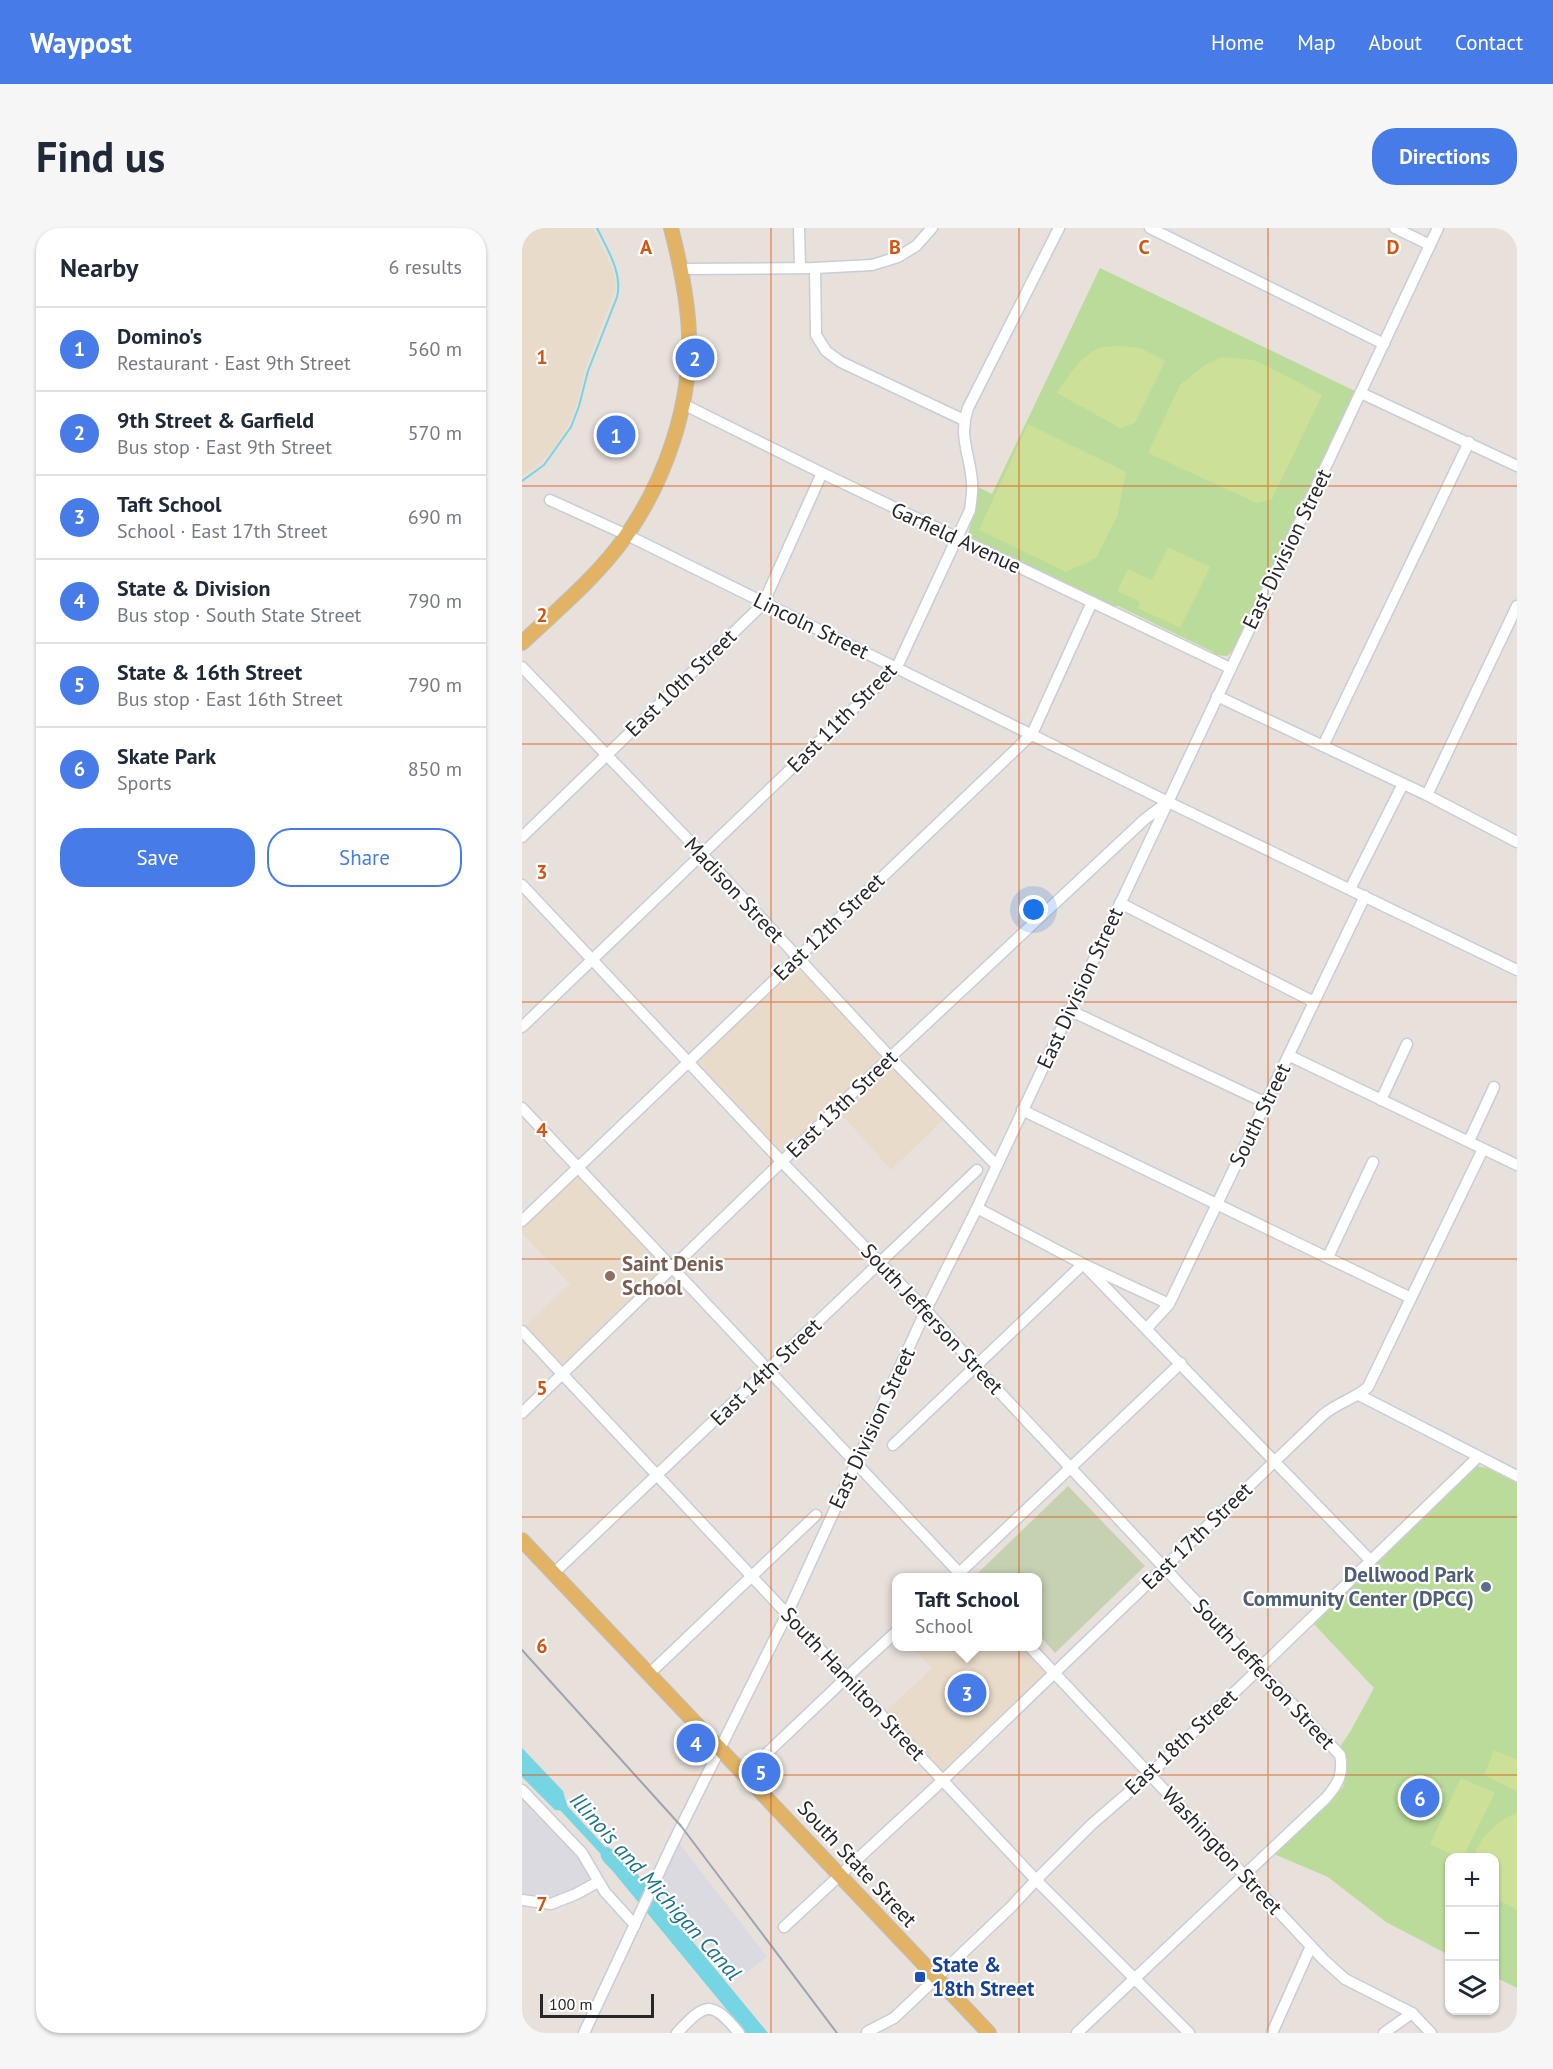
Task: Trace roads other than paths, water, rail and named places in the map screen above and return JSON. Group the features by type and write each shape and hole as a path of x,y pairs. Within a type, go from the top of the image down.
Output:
{"main road":[{"path":"522,643 597,572 627,535 654,487 670,450 683,404 689,337 682,269 671,228"},
{"name":"South State Street","path":"522,1540 989,2033"}],"street":[{"path":"799,228 800,267"},
{"path":"682,269 872,265 898,257 916,246 932,228"},
{"name":"East 11th Street","path":"522,1026 897,668 970,510 972,483 963,434 964,420 990,362 1059,228"},
{"path":"1150,228 1384,344"},
{"path":"1395,228 1430,245"},
{"name":"East Division Street","path":"588,2032 659,1873 787,1614 926,1310 977,1208 1438,228"},
{"path":"815,268 816,335 826,351 841,362 964,420"},
{"path":"1361,393 1517,466"},
{"name":"Garfield Avenue","path":"683,404 1230,668"},
{"path":"1323,746 1469,442"},
{"name":"East 10th Street","path":"522,837 763,604 822,473"},
{"name":"Lincoln Street","path":"550,500 627,535 1168,802 1517,970"},
{"name":"East 12th Street","path":"522,1221 1032,734 1092,602"},
{"path":"1427,795 1517,606"},
{"name":"Madison Street","path":"522,667 608,754 890,1057 996,1165"},
{"path":"1217,696 1427,795 1517,842"},
{"path":"1350,889 1403,784"},
{"name":"East 13th Street","path":"522,1413 890,1057 1145,819 1168,802"},
{"name":"South Jefferson Street","path":"522,885 782,1162 926,1310 976,1367 1340,1755 1341,1775 1334,1789 1244,1876"},
{"name":"South Street","path":"1147,1328 1169,1304 1365,896"},
{"path":"1120,903 1314,1002"},
{"path":"1070,1010 1266,1102"},
{"path":"1382,1100 1407,1044"},
{"path":"1290,1056 1517,1165"},
{"path":"1468,1141 1494,1087"},
{"path":"522,1108 769,1369 956,1573"},
{"path":"1022,1110 1411,1298"},
{"path":"1483,1149 1368,1387 1359,1395 1517,1476"},
{"path":"1328,1257 1373,1162"},
{"name":"East 14th Street","path":"554,1573 977,1170"},
{"path":"977,1208 1083,1264 1169,1304"},
{"path":"1083,1264 1371,1561"},
{"path":"893,1445 1083,1264"},
{"name":"South Hamilton Street","path":"522,1332 1036,1880 1189,2033"},
{"path":"962,1573 1181,1363"},
{"name":"East 17th Street","path":"784,1927 943,1780 1332,1407 1347,1398 1359,1395"},
{"name":"East 18th Street","path":"867,2032 894,2018 1011,1907 1107,1810 1150,1774 1478,1457"},
{"path":"650,1674 816,1515"},
{"path":"745,1774 892,1636"},
{"name":"Washington Street","path":"1033,1651 1244,1876 1345,1979 1412,2013 1431,2033"},
{"path":"522,1790 582,1853 598,1882 615,1905 637,1921"},
{"path":"1077,2033 1244,1876"},
{"path":"522,1900 551,1904 598,1882"},
{"path":"1272,2033 1311,1946"},
{"path":"677,2033 696,2013 703,2009 716,2010 724,2015 739,2033"},
{"path":"1384,2033 1412,2013"}],"water":[{"name":"Illinois and Michigan Canal","path":"522,1748 563,1791 567,1805 566,1811 555,1810 522,1777"},
{"name":"Illinois and Michigan Canal","path":"607,1847 620,1853 768,2033 746,2033 604,1862 601,1851 602,1848"}],"waterway":[{"path":"522,481 544,465 571,427 588,371 617,297 616,270 597,228"},
{"name":"Illinois and Michigan Canal","path":"559,1803 609,1857"}],"railway":[{"path":"522,1650 681,1826 837,2033"}],"place":[{"name":"9th Street & Garfield","path":"695,358"},
{"name":"Domino's","path":"616,435"},
{"name":"Saint Denis School","path":"610,1276"},
{"name":"Dellwood Park Community Center (DPCC)","path":"1486,1587"},
{"name":"Taft School","path":"967,1693"},
{"name":"State & Division","path":"696,1743"},
{"name":"State & 16th Street","path":"761,1772"},
{"name":"Skate Park","path":"1420,1798"},
{"name":"State & 18th Street","path":"920,1977"}]}
